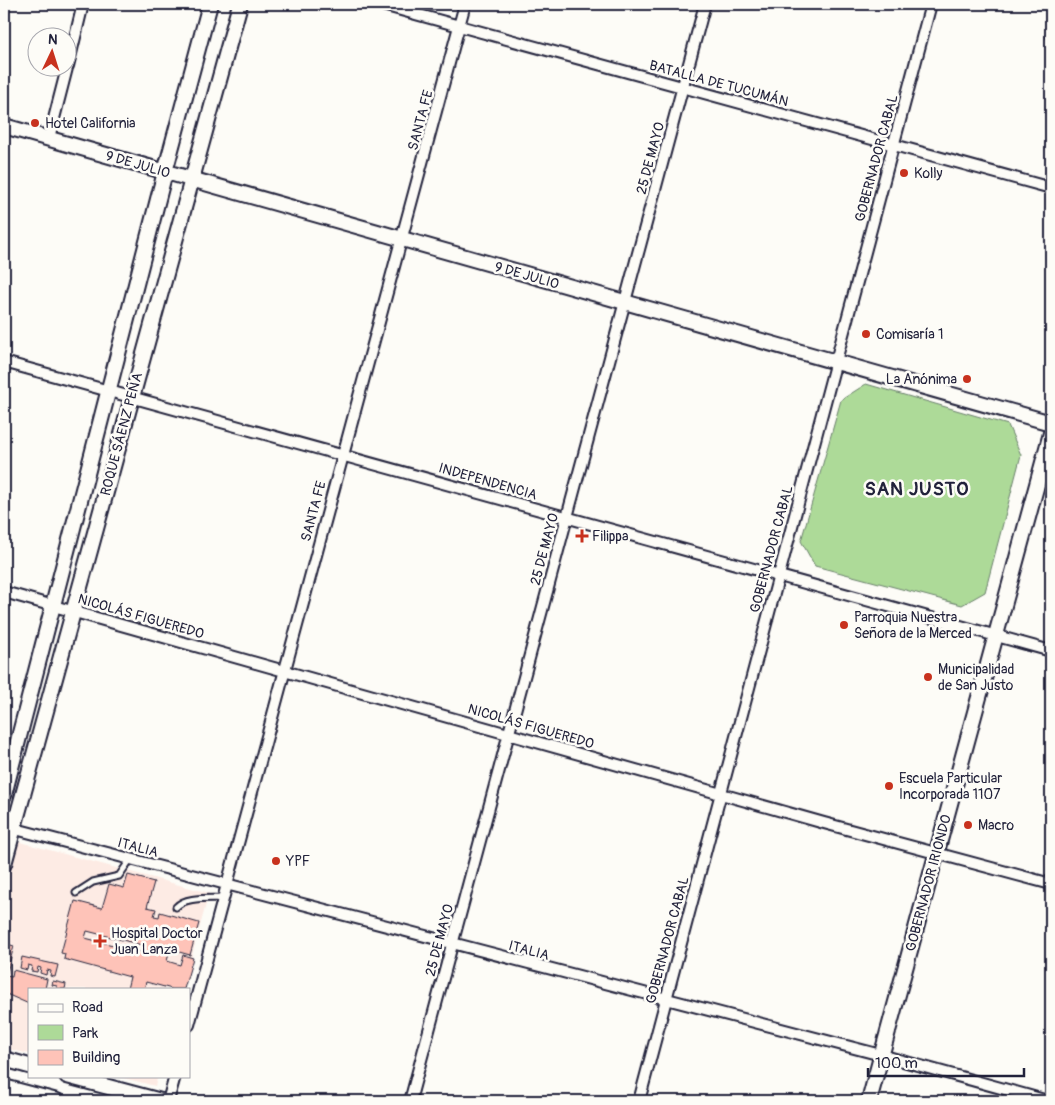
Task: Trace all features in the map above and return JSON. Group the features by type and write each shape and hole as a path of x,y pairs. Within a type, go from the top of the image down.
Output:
{"main road":[{"name":"ROQUE SÁENZ PEÑA","path":"4,795 210,4"},
{"name":"ROQUE SÁENZ PEÑA","path":"4,864 8,827 73,612 240,4"},
{"name":"9 DE JULIO","path":"4,126 1051,423"},
{"name":"GOBERNADOR IRIONDO","path":"869,1101 1051,433"},
{"path":"4,1059 28,1066"},
{"path":"75,1078 161,1101"},
{"path":"4,1087 57,1101"}],"street":[{"path":"77,28 83,4"},
{"name":"BATALLA DE TUCUMÁN","path":"379,4 1051,188"},
{"name":"SANTA FE","path":"190,1021 465,4"},
{"name":"25 DE MAYO","path":"410,1101 705,4"},
{"name":"GOBERNADOR CABAL","path":"639,1101 931,4"},
{"path":"49,138 64,78"},
{"name":"INDEPENDENCIA","path":"4,362 1051,651"},
{"name":"NICOLÁS FIGUEREDO","path":"4,592 1051,884"},
{"name":"ITALIA","path":"8,827 1048,1101"},
{"path":"168,1101 174,1078"}],"lane":[{"path":"76,893 93,882 119,876 130,859"},
{"path":"176,907 190,900 223,898"}],"shaded area":[{"name":"Hospital Doctor Juan Lanza","path":"16,841 209,893 183,988 28,988 28,1054 4,1048 4,887"},
{"path":"124,1078 157,1078 155,1086"}],"green space":[{"path":"866,384 1008,425 1021,455 985,592 962,605 815,566 801,541 841,400"}],"building":[{"path":"128,875 154,882 147,907 156,909 154,916 159,917 160,912 199,923 190,955 172,950 173,947 171,946 167,961 180,965 183,955 193,958 184,988 168,988 146,982 144,988 127,988 130,977 64,959 65,954 61,953 75,901 102,908 109,884 124,888","holes":["87,931 142,945 141,952 85,938"]},
{"path":"4,943 14,946 6,976 12,977 13,970 47,979 45,988 28,988 28,1004 4,993"},
{"path":"22,957 58,965 55,977 50,976 51,971 47,970 46,975 40,973 41,968 38,967 37,972 31,971 32,966 28,965 27,970 20,968"},
{"path":"53,981 66,984 65,988 57,988 57,986 52,985"}],"place":[{"name":"Hotel California","path":"35,123"},
{"name":"Kolly","path":"904,173"},
{"name":"Comisaría 1","path":"866,334"},
{"name":"La Anónima","path":"967,379"},
{"name":"Filippa","path":"582,536"},
{"name":"Parroquia Nuestra Señora de la Merced","path":"844,625"},
{"name":"Municipalidad de San Justo","path":"928,677"},
{"name":"Escuela Particular Incorporada 1107","path":"889,786"},
{"name":"Macro","path":"968,825"},
{"name":"YPF","path":"276,861"},
{"name":"Hospital Doctor Juan Lanza","path":"100,941"}],"district":[{"name":"SAN JUSTO","path":"917,488"}]}
